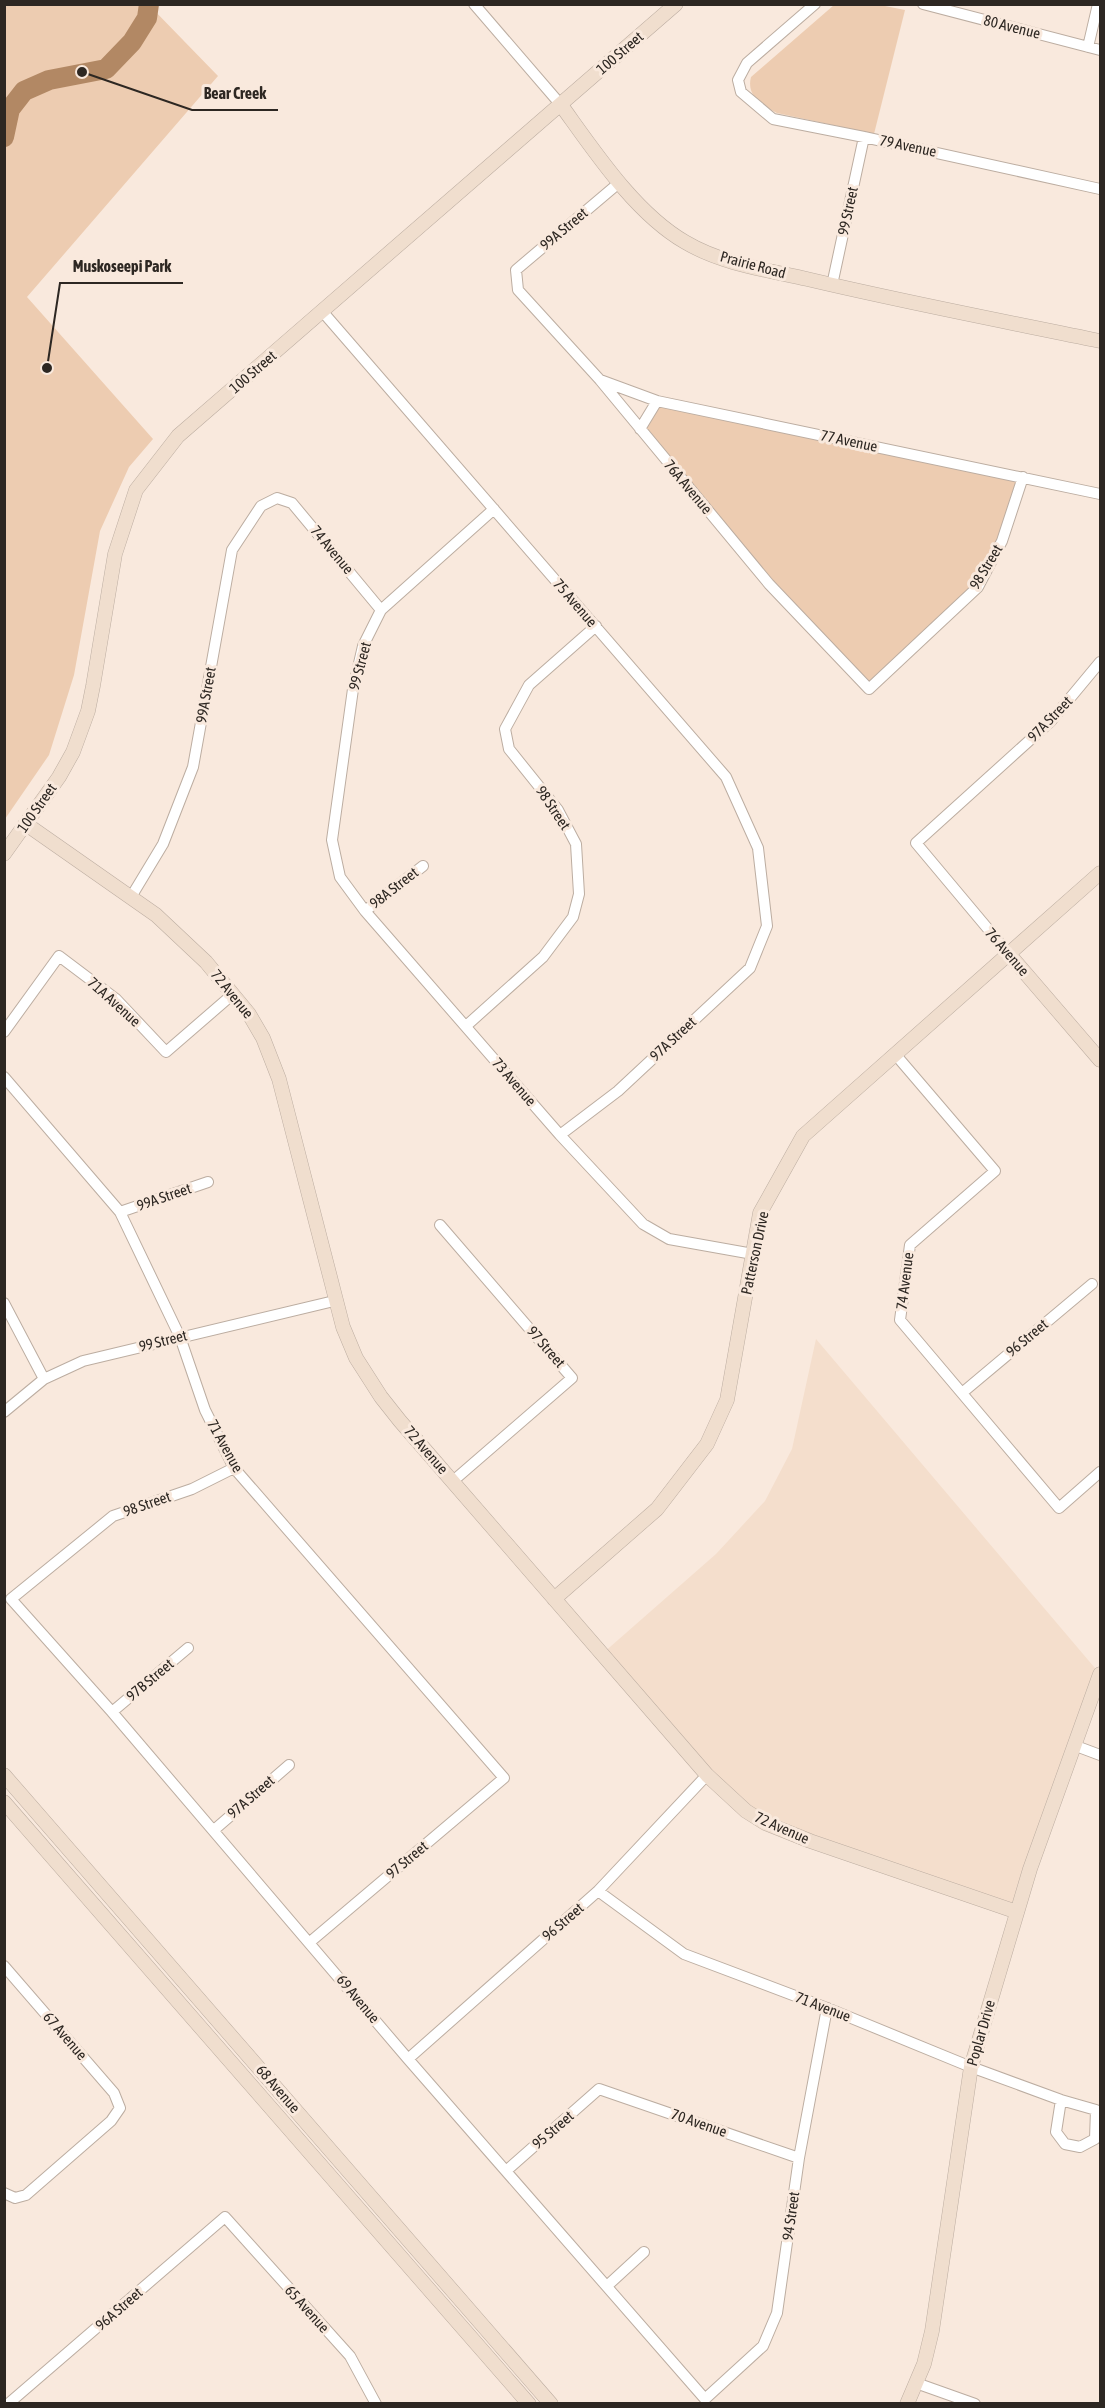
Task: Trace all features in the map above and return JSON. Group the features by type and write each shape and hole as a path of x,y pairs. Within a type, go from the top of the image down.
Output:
{"street":[{"name":"Prairie Road","path":"474,4 561,105 620,182 657,223 686,243 723,259 832,285 1101,341"},
{"name":"100 Street","path":"4,854 59,777 81,733 93,686 115,554 136,490 177,436 676,4"},
{"name":"79 Avenue","path":"815,4 747,63 738,80 741,92 772,119 1101,189"},
{"name":"80 Avenue","path":"923,4 1101,50"},
{"path":"1088,47 1098,4"},
{"name":"99 Street","path":"832,285 864,137"},
{"name":"99A Street","path":"517,280 516,270 620,182"},
{"name":"76A Avenue","path":"517,280 518,290 600,380 769,584 869,689"},
{"name":"75 Avenue","path":"322,311 726,777 758,848 767,926"},
{"name":"77 Avenue","path":"600,380 657,401 1101,494"},
{"path":"640,429 657,401"},
{"name":"98 Street","path":"869,689 978,587 1002,541 1023,477"},
{"name":"99A Street","path":"131,897 163,844 193,768 232,550 261,506 277,498"},
{"name":"74 Avenue","path":"277,498 292,503 381,610"},
{"name":"99 Street","path":"332,840 353,689 363,646 381,610 495,509"},
{"name":"98 Street","path":"466,1026 543,957 573,917 579,894 576,844 558,810 508,749 505,729 529,685 596,626"},
{"name":"97A Street","path":"916,843 1052,722 1101,662"},
{"name":"72 Avenue","path":"26,824 131,897 178,935 206,962 249,1014 273,1060 334,1301 356,1358 368,1378 400,1421 707,1774 746,1811 765,1823 810,1841 1017,1912"},
{"name":"73 Avenue","path":"332,840 340,877 365,910 560,1135 643,1224 669,1239 753,1254"},
{"name":"76 Avenue","path":"916,843 1101,1060"},
{"name":"98A Street","path":"365,910 423,866"},
{"name":"Patterson Drive","path":"554,1599 657,1509 707,1444 727,1400 760,1213 803,1136 1101,873"},
{"name":"97A Street","path":"560,1135 618,1091 750,968 767,926"},
{"name":"71A Avenue","path":"4,1032 59,956 116,999 166,1052 233,994"},
{"name":"74 Avenue","path":"895,1054 995,1171 910,1245 900,1320 1059,1508 1101,1472"},
{"name":"71 Avenue","path":"4,1077 120,1212 180,1337 205,1410 234,1468 504,1778"},
{"name":"99A Street","path":"120,1212 208,1182"},
{"name":"97 Street","path":"440,1225 572,1378 453,1481"},
{"name":"96 Street","path":"962,1393 1092,1284"},
{"name":"99 Street","path":"4,1412 44,1379 83,1361 334,1301"},
{"path":"4,1303 44,1379"},
{"name":"98 Street","path":"11,1599 113,1516 192,1489 234,1468"},
{"name":"69 Avenue","path":"11,1599 112,1712 408,2059 705,2399"},
{"name":"97B Street","path":"112,1712 188,1648"},
{"name":"Poplar Drive","path":"907,2403 924,2364 932,2331 971,2067 1030,1869 1101,1674"},
{"path":"1076,1746 1101,1755"},
{"name":"97A Street","path":"214,1830 289,1765"},
{"name":"96 Street","path":"408,2059 598,1891 707,1774"},
{"name":"68 Avenue","path":"4,1775 551,2403"},
{"name":"97 Street","path":"310,1942 504,1778"},
{"name":"68 Avenue","path":"4,1802 529,2403"},
{"name":"71 Avenue","path":"598,1891 684,1954 827,2008 971,2067 1061,2100 1096,2110 1095,2139 1080,2147 1065,2144 1056,2132 1061,2100"},
{"name":"67 Avenue","path":"4,1966 114,2093 120,2108 111,2121 33,2190 15,2198 4,2193"},
{"name":"94 Street","path":"705,2399 763,2346 777,2313 799,2158 827,2008"},
{"name":"70 Avenue","path":"599,2089 799,2158"},
{"name":"95 Street","path":"506,2171 599,2089"},
{"name":"96A Street","path":"8,2403 225,2217 229,2221"},
{"name":"65 Avenue","path":"229,2221 350,2356 376,2403"},
{"path":"607,2286 645,2252"},
{"path":"916,2383 975,2403"}],"shaded area":[{"path":"5,4 149,5 218,76 27,297 153,439 129,467 100,531 74,675 49,755 5,819"},
{"path":"834,5 880,5 905,10 874,134 777,113 756,99 751,90 751,77"},
{"path":"657,401 1023,477 978,587 869,689 640,429"},
{"path":"816,1339 1100,1674 1017,1912 746,1811 602,1654 716,1554 765,1501 792,1449"}],"waterway":[{"path":"4,137 10,109 24,91 49,80 106,69 132,42 147,18 149,4"}],"place":[{"name":"Bear Creek","path":"82,72"},
{"name":"Muskoseepi Park","path":"47,368"}]}
